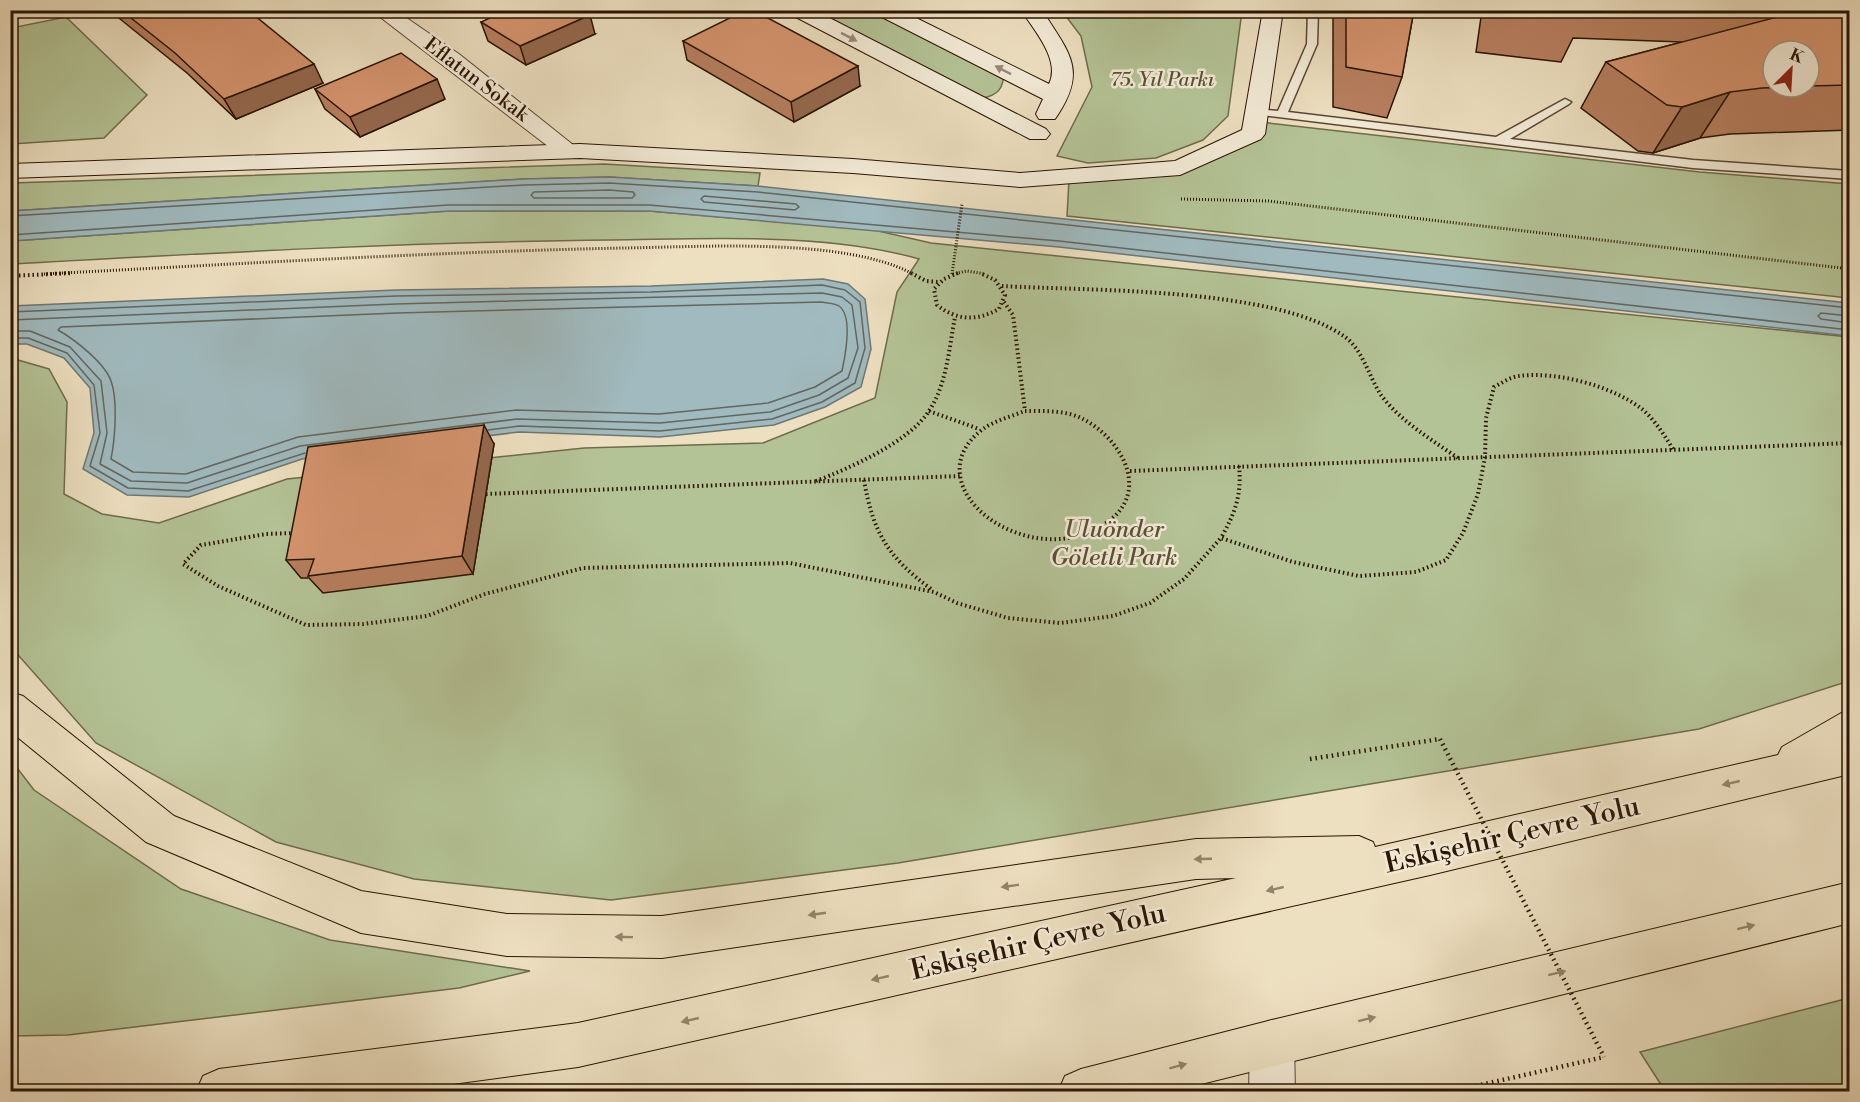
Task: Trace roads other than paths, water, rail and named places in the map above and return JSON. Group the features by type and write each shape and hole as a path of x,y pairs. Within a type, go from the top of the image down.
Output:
{"highway":[{"path":"10,708 160,830 361,912 507,935 662,937 1196,859 1430,855"},
{"path":"1768,775 1850,725"},
{"name":"Eskişehir Çevre Yolu","path":"219,1092 578,1045 1430,855 1850,756"},
{"path":"1081,1092 1272,1042 1850,902"}],"street":[{"name":"Eflatun Sokak","path":"381,10 451,59 570,152"},
{"path":"797,10 1029,157"},
{"path":"883,10 1055,96"},
{"path":"1029,157 1063,79 1061,57 1031,10"},
{"path":"10,171 570,152 853,166 1029,157 1180,168 1253,134 1273,10"},
{"path":"1272,1042 1272,1092"}],"lane":[{"path":"1282,114 1312,44 1313,10"},
{"path":"1498,140 1565,102"},
{"path":"1257,112 1693,164 1850,175"}],"water":[{"path":"609,177 758,186 1849,303 1849,336 1059,247 649,211 449,211 11,241 11,211 524,179"},
{"path":"823,279 848,284 865,299 871,349 861,387 825,407 774,425 660,437 519,432 302,459 189,497 127,495 83,469 94,433 90,388 64,358 27,344 11,344 10,306 396,290 651,286"}],"park label":[{"name":"75. Yıl Parkı","path":"1162,80"},
{"name":"Uluönder Göletli Park","path":"1114,544"}]}
